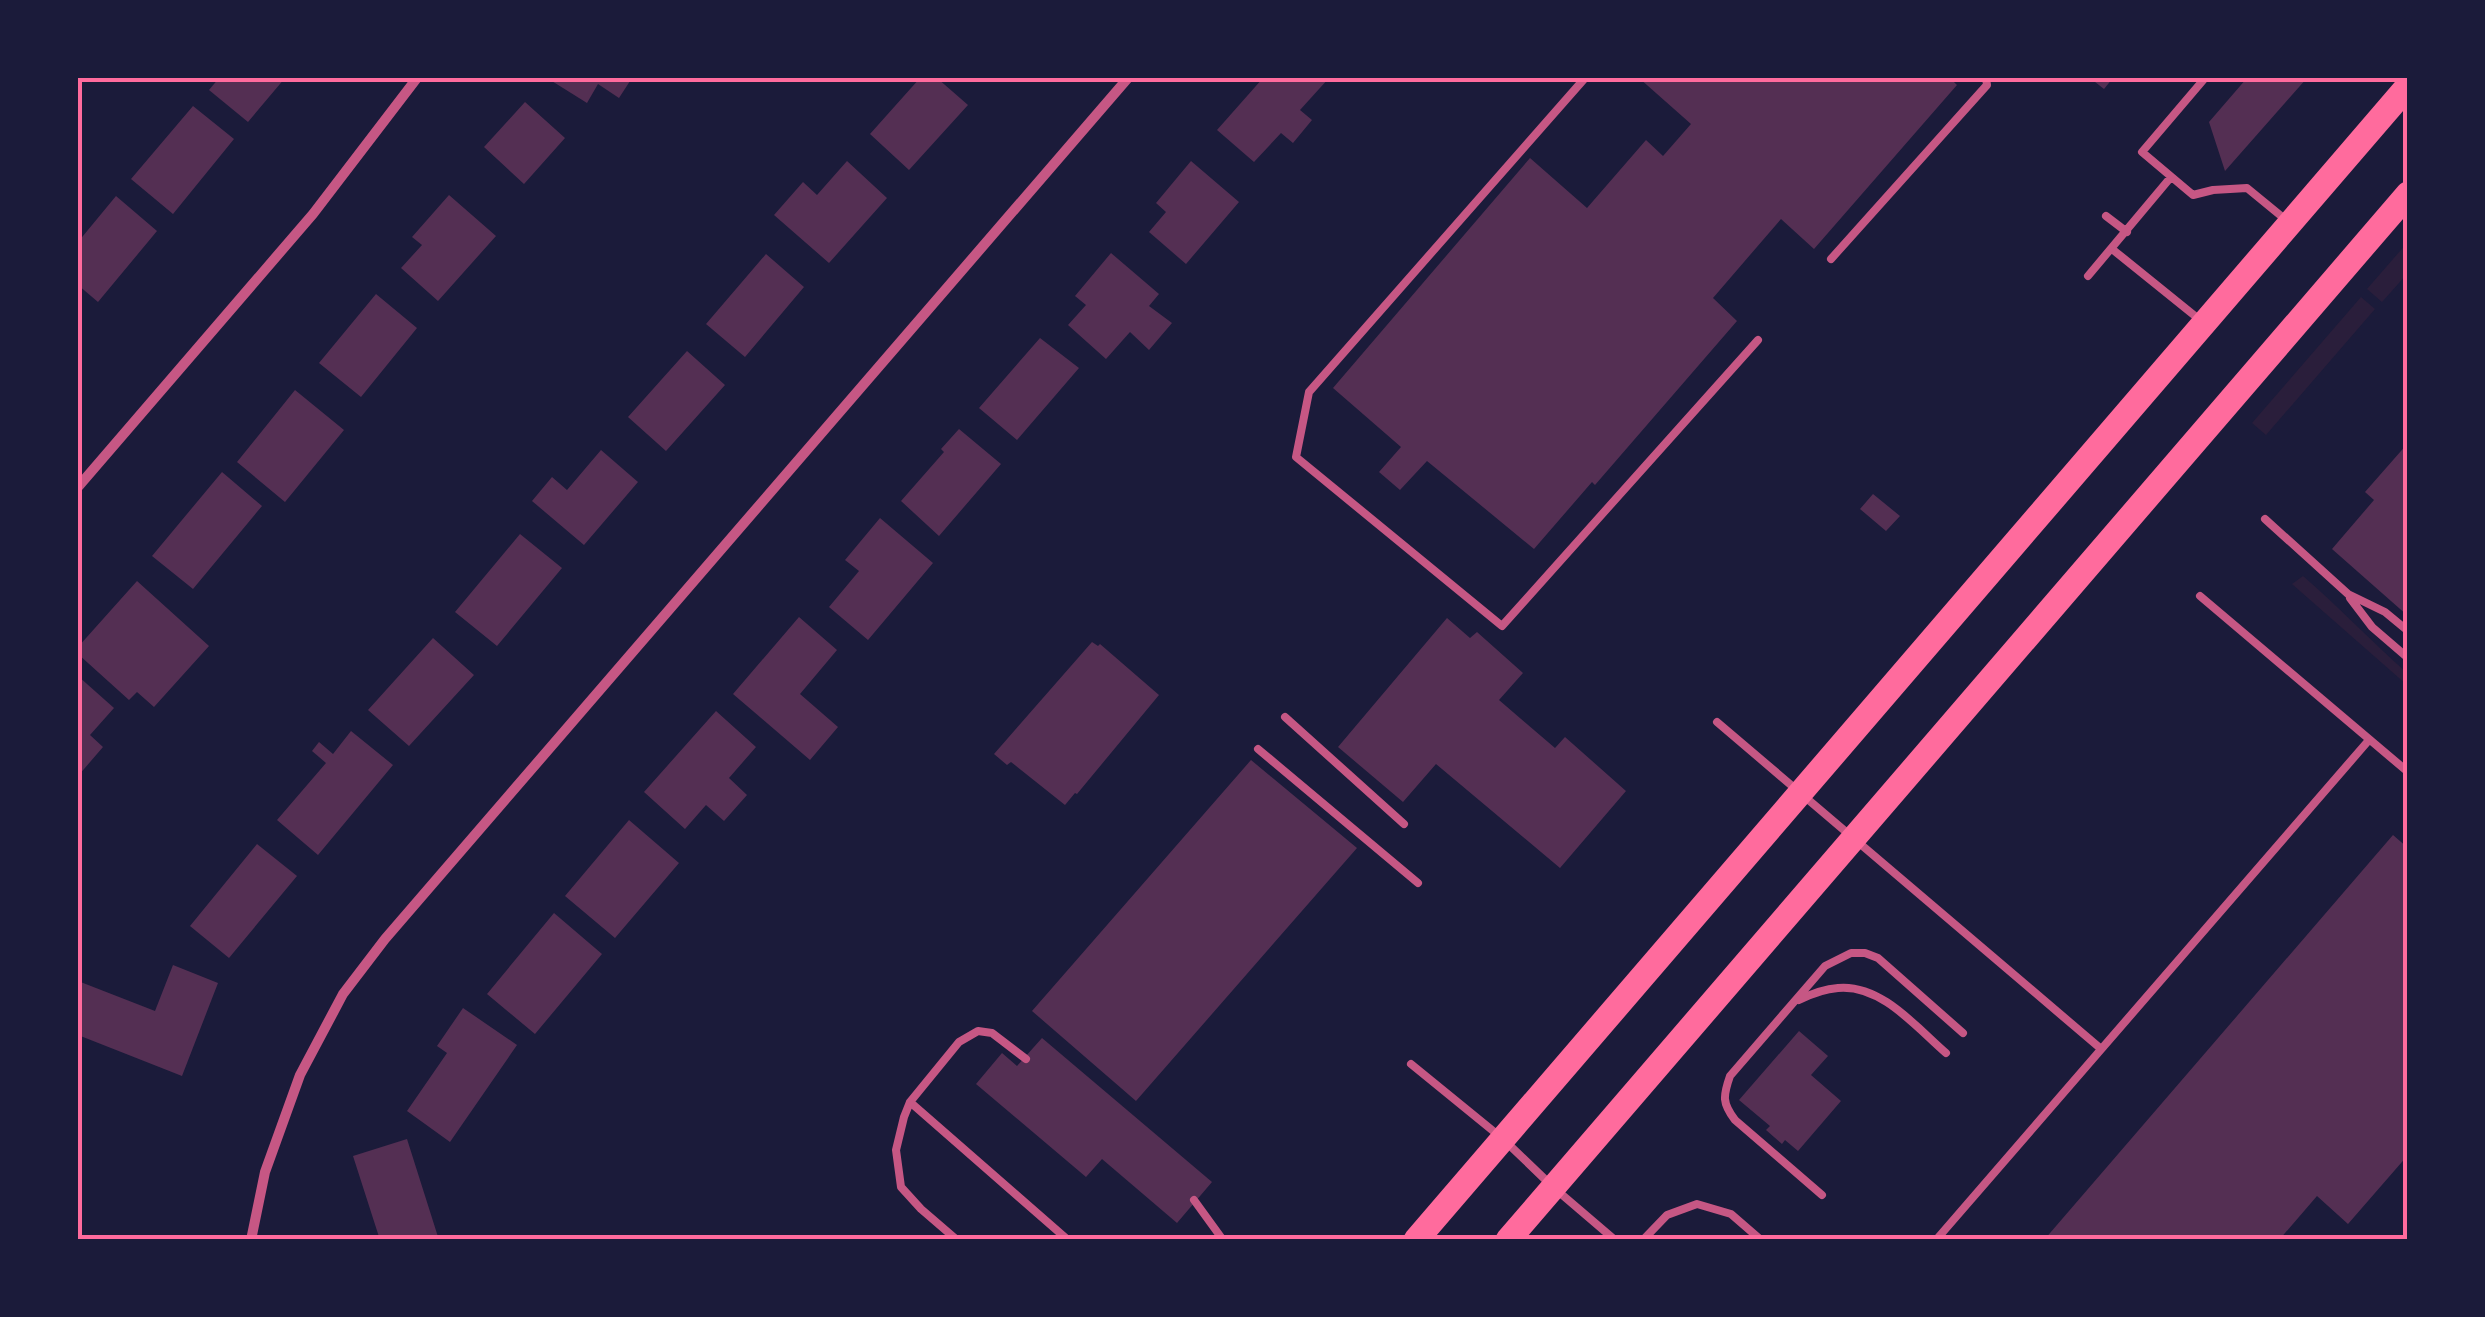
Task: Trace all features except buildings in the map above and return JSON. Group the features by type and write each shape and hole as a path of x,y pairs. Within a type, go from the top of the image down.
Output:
{"main road":[{"path":"1416,1240 2408,86"},
{"path":"1508,1240 2408,194"}],"street":[{"path":"78,487 312,214 417,78"},
{"path":"250,1240 265,1172 300,1075 343,994 398,924 1128,78"}],"lane":[{"path":"1585,78 1309,392 1296,456 1502,626 1758,340"},
{"path":"1832,259 1987,85 1986,78"},
{"path":"2205,78 2142,152 2193,195 2247,188 2290,223"},
{"path":"2088,276 2171,177"},
{"path":"2106,216 2127,232"},
{"path":"2112,249 2204,323"},
{"path":"2266,519 2348,594 2372,628 2408,658"},
{"path":"2348,594 2385,612 2408,631"},
{"path":"2200,596 2408,772"},
{"path":"1285,718 1404,824"},
{"path":"1717,722 2100,1048"},
{"path":"1936,1240 2369,740"},
{"path":"1258,749 1418,883"},
{"path":"1822,1195 1735,1120 1726,1109 1724,1093 1730,1076 1825,966 1851,953 1878,958 1963,1033"},
{"path":"1795,1002 1840,987 1878,996 1946,1052"},
{"path":"957,1240 921,1210 902,1187 896,1150 904,1117 910,1102 959,1042 978,1031 992,1033 1026,1059"},
{"path":"1411,1064 1614,1240"},
{"path":"910,1102 1068,1240"},
{"path":"1194,1200 1223,1240"},
{"path":"1644,1240 1667,1215 1696,1204 1731,1214 1761,1240"}],"shaded area":[{"path":"2407,243 2407,274 2382,302 2367,289"},
{"path":"2361,297 2375,309 2266,435 2252,423"},
{"path":"2303,576 2407,673 2407,685 2292,584"}]}
